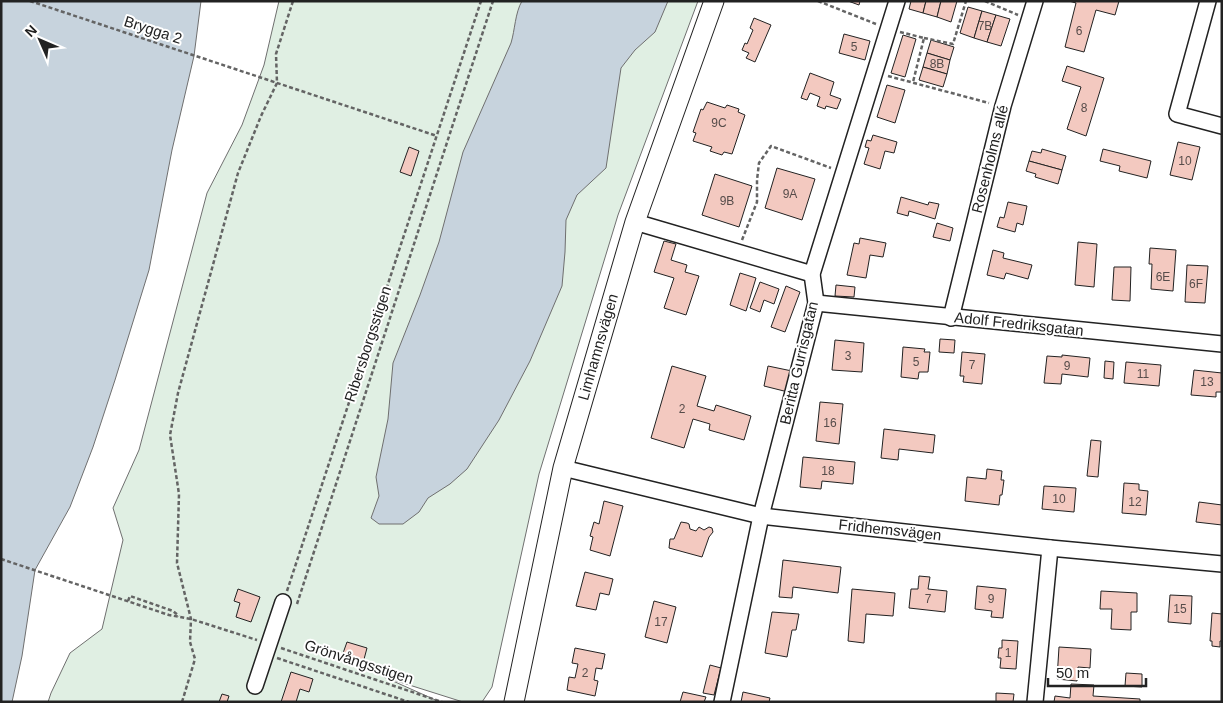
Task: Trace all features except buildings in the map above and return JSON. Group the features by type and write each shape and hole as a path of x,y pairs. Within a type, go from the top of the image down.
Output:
{"main road":[{"name":"Limhamnsvägen","path":"514,702 563,468 635,222 714,1"}],"street":[{"name":"Beritta Gurrisgatan","path":"722,702 761,516 816,303 812,274 897,1"},
{"name":"Rosenholms allé","path":"951,318 1003,106 1035,1"},
{"path":"1208,1 1177,114 1222,126"},
{"path":"635,222 812,274"},
{"name":"Adolf Fredriksgatan","path":"816,303 1222,344"},
{"name":"Fridhemsvägen","path":"563,468 761,516 1050,548 1222,564"},
{"path":"1035,702 1050,548"},
{"path":"255,686 275,650 289,607"}],"path":[{"name":"Brygga 2","path":"30,1 437,136"},
{"path":"182,702 195,659 190,642 191,619 178,563 179,494 170,435 178,393 238,173 261,116 277,83 276,54 293,1"},
{"name":"Ribersborgsstigen","path":"289,607 437,136 482,1"},
{"path":"289,607 493,1"},
{"path":"818,1 888,29 953,44 966,1"},
{"path":"985,1 1029,20"},
{"path":"913,82 924,38"},
{"path":"875,73 1003,106"},
{"path":"738,252 758,202 757,180 759,163 771,146 844,173"},
{"path":"1,559 172,616 191,619 275,650"},
{"name":"Grönvångsstigen","path":"275,650 409,702"},
{"name":"Grönvångsstigen","path":"275,650 442,702"}],"green space":[{"path":"279,1 698,1 618,215 539,474 492,687 482,702 463,702 384,677 440,702 48,702 70,653 102,629 123,540 113,508 139,450 207,193 242,125 264,65"}],"shaded area":[{"path":"1,1 201,1 194,56 172,150 149,270 93,447 70,507 35,570 22,656 12,702 1,702"},
{"path":"522,1 668,1 655,32 635,50 621,68 606,168 577,195 566,220 562,286 530,361 499,420 467,469 450,484 428,498 419,512 403,524 379,524 371,518 379,496 376,477 388,419 393,363 439,242 463,152 511,43"}]}
